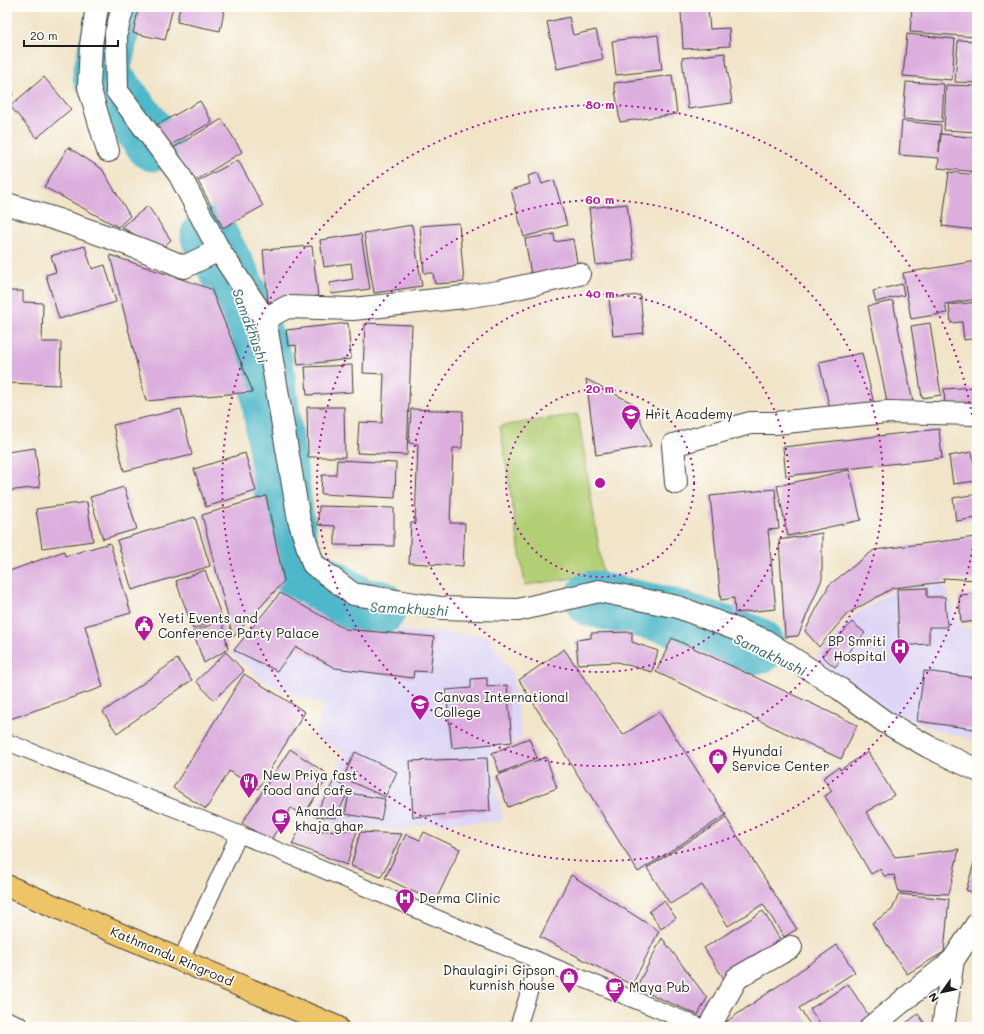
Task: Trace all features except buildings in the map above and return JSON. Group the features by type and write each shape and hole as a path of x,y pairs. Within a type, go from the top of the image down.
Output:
{"highway":[{"name":"Kathmandu Ringroad","path":"7,886 337,1027"}],"street":[{"path":"97,7 91,45 89,87 108,151"},
{"path":"123,7 116,33 116,90 179,174 219,250 265,319 299,520 313,564 352,594 441,608 518,610 599,591 678,607 764,640 840,689 885,722 929,747 977,770"},
{"path":"7,204 152,253 184,267 219,250"},
{"path":"265,319 287,307 353,308 464,297 498,292 579,274"},
{"path":"676,483 673,445 750,423 775,423 887,412 977,414"},
{"path":"871,1027 953,960 977,924"},
{"path":"710,1027 737,978 791,947"},
{"path":"943,1027 953,960"},
{"path":"7,1023 17,1027"}],"lane":[{"path":"7,742 239,834 701,1027"},
{"path":"181,960 239,834"},
{"path":"518,1027 540,961"}],"shaded area":[{"name":"BP Smriti Hospital","path":"943,583 961,628 977,628 977,741 929,728 880,708 831,672 816,658 853,616 897,589"},
{"name":"Canvas International College","path":"283,586 341,620 414,631 488,636 512,673 522,738 490,753 503,822 427,823 404,830 306,824 346,753 314,736 324,706 267,683 230,653"}],"green space":[{"path":"578,414 603,574 525,585 500,426"}],"waterway":[{"name":"Samakhushi","path":"116,7 101,75 154,143"},
{"name":"Samakhushi","path":"209,236 233,280 265,363 292,565 362,607 378,608"},
{"name":"Samakhushi","path":"593,599 666,615 757,646"}],"place":[{"name":"Hrit Academy","path":"631,431"},
{"name":"Yeti Events and Conference Party Palace","path":"144,642"},
{"name":"BP Smriti Hospital","path":"900,665"},
{"name":"Canvas International College","path":"420,721"},
{"name":"Hyundai Service Center","path":"718,775"},
{"name":"New Priya fast food and cafe","path":"249,799"},
{"name":"Ananda khaja ghar","path":"281,835"},
{"name":"Derma Clinic","path":"405,915"},
{"name":"Dhaulagiri Gipson kurnish house","path":"569,994"},
{"name":"Maya Pub","path":"615,1004"}]}
